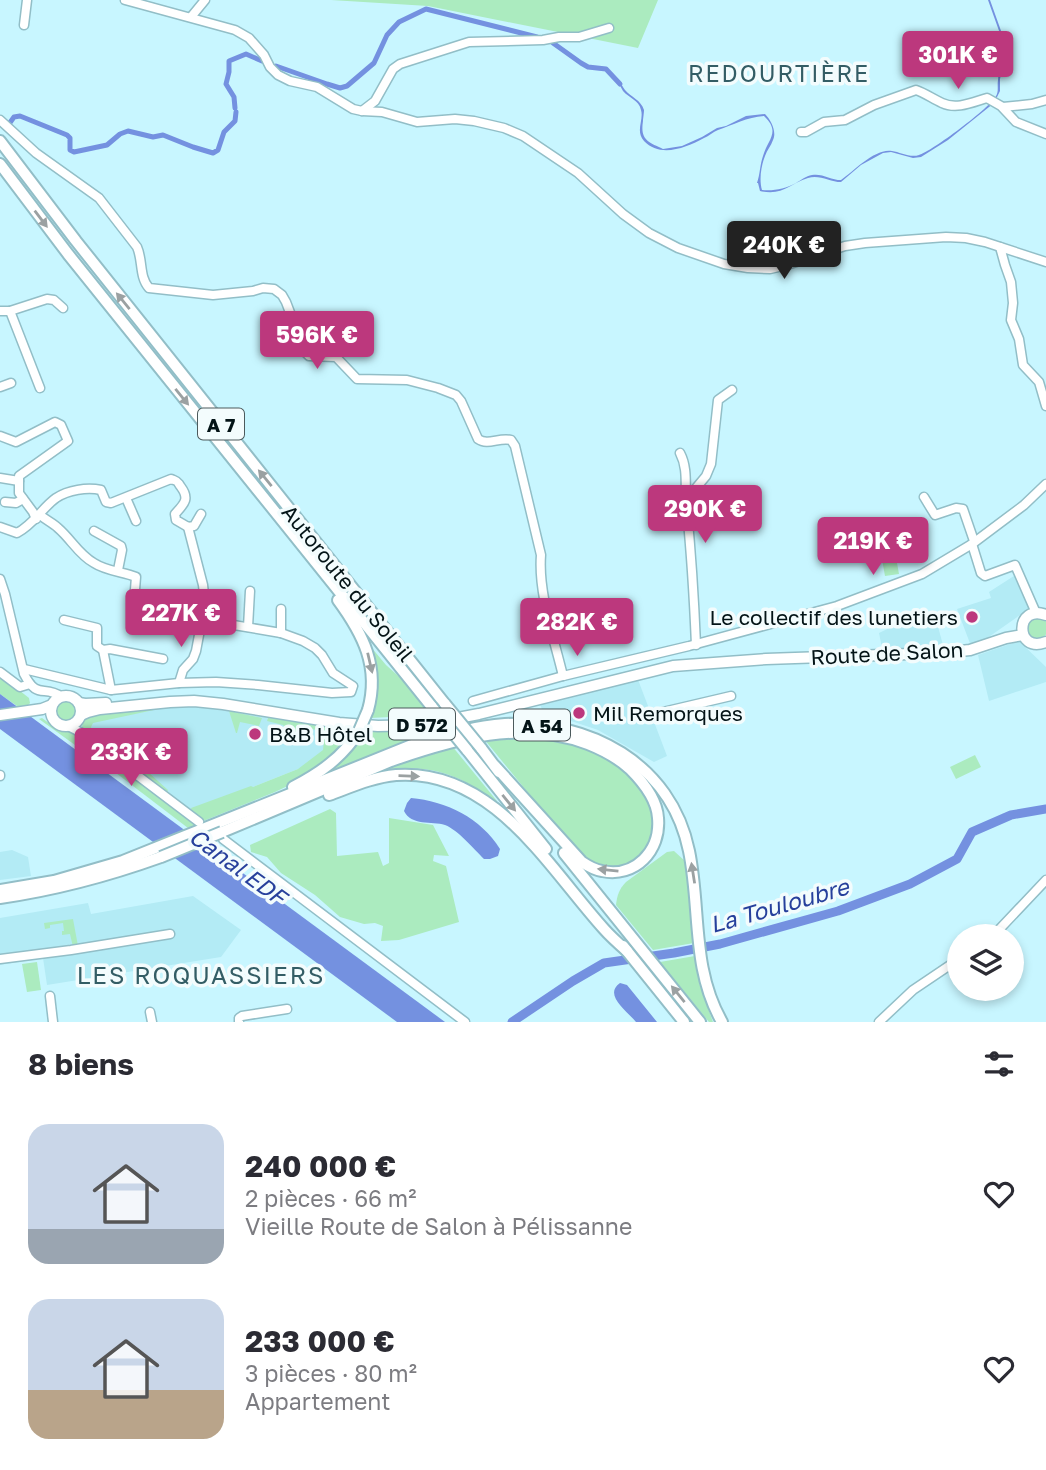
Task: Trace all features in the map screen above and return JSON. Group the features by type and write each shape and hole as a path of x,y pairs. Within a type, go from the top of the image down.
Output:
{"highway":[{"name":"Autoroute du Soleil","path":"0,141 76,241 701,1022"},
{"name":"Autoroute du Soleil","path":"0,164 68,254 684,1022"},
{"path":"260,804 326,767 352,743 368,710 373,684 372,667 359,632 272,509"},
{"name":"A 54","path":"198,828 412,745 442,736 504,724 553,726 580,732 618,750 640,767 663,793 678,818 689,848 694,880 699,954 709,997 722,1022"},
{"name":"A 54","path":"0,898 64,887 127,869 154,851 222,835 391,761 483,735 533,732 566,737 615,757 638,777 655,804 659,817 658,833 652,851 631,868 616,873 599,871 582,862 495,766"},
{"path":"250,821 381,777 414,775 451,782 487,801 511,822 536,847 604,930 627,951"},
{"path":"0,888 154,851 198,828"}],"main road":[{"name":"Route de Salon","path":"734,661 970,650 1023,631 1027,617 1042,612"},
{"path":"1023,631 1029,642 1042,643 1046,654"},
{"name":"D 572","path":"542,697 631,665 682,659 734,661"},
{"name":"D 572","path":"75,721 88,712 100,709 194,701 340,723 379,726 421,724 479,714 663,668 734,661"},
{"name":"D 572","path":"79,703 97,704 194,695 243,701 300,717"},
{"path":"0,718 71,697 79,703 75,721 59,724 51,705"}],"street":[{"path":"24,25 26,0"},
{"path":"125,0 236,30 249,38 278,75 289,81 317,87 353,108 382,112 418,122 474,121 523,136 578,173 623,214 649,233 678,248 724,264 770,269 855,244 946,237 966,238 1046,262"},
{"path":"191,18 205,0"},
{"path":"362,111 375,100 393,69 400,64 468,42 579,37 610,28"},
{"path":"801,132 824,122 845,120 874,105 916,90 945,105 953,106 984,98 997,103 1032,104 1046,100"},
{"path":"997,103 1016,122 1046,134"},
{"path":"0,120 36,153 107,207 137,247 141,255 144,283 149,288 213,295 274,289 286,302 305,352 309,356 336,357 357,379 407,380 456,395 478,439 486,442 511,439 515,446 541,555 546,605 563,676"},
{"path":"1000,247 1012,282 1012,320 1019,339 1023,365 1039,382 1046,406"},
{"path":"40,388 5,311 47,299 54,300 63,308"},
{"path":"0,387 11,383"},
{"path":"686,500 706,476 711,464 718,400 732,390"},
{"path":"0,436 16,442 55,422 61,425 68,441 19,476 19,493 38,517 57,527 94,564 136,577 134,602 248,627 263,625 315,648 333,673 353,686 351,692 332,693 216,682 111,690 24,669"},
{"path":"680,453 685,462 696,645"},
{"path":"0,478 19,481"},
{"path":"0,527 18,533 57,498 79,490 101,490 107,502 111,503 171,479 177,481 187,495 186,502 175,514 176,520 188,527 194,526 201,514"},
{"path":"473,701 563,676 631,665 837,606 922,574 1024,505 1046,484"},
{"path":"924,497 935,515 957,508 963,509 981,573 985,576 1015,565 1042,612"},
{"path":"126,498 135,521"},
{"path":"5,502 16,503 23,499"},
{"path":"179,683 183,670 196,651 205,603 203,584 188,527"},
{"path":"94,531 121,545 118,570"},
{"path":"0,579 30,684 51,705"},
{"path":"248,627 250,591"},
{"path":"281,609 281,633"},
{"path":"64,620 97,628 97,646 106,650 163,659"},
{"path":"106,650 111,690"},
{"path":"0,672 20,687 30,684"},
{"path":"650,715 731,696"},
{"path":"75,721 80,732 198,828"},
{"path":"222,835 465,1022"},
{"path":"1004,924 1046,880"},
{"path":"0,959 170,934"},
{"path":"880,1022 913,990 947,967"},
{"path":"50,996 53,1022"},
{"path":"239,1022 242,1016 287,1009"},
{"path":"150,1012 152,1022"}],"shaded area":[{"path":"1017,574 1030,608 983,641 971,646 957,609 991,598 989,592"},
{"path":"934,612 943,645 912,649 882,648 879,633 906,620"},
{"path":"1019,641 1046,667 1046,682 989,701 978,655"},
{"path":"637,677 667,756 654,762 598,730 544,715 540,704"},
{"path":"167,705 209,706 334,728 328,757 190,812 82,728 82,721"},
{"path":"12,850 28,857 31,876 0,880 0,852"},
{"path":"193,896 241,930 221,957 47,985 43,958 0,965 0,918 88,903 91,914"}],"green space":[{"path":"331,0 658,0 638,48 428,6"},
{"path":"894,546 899,574 885,576 880,548"},
{"path":"1037,617 1045,620 1045,636 1037,639 1029,636 1026,628 1029,620"},
{"path":"362,630 371,647 404,681 430,715 370,718 374,705"},
{"path":"0,675 29,698 30,703 24,711 0,694"},
{"path":"62,701 70,701 76,711 70,721 62,721 56,715 56,707"},
{"path":"168,707 93,723 91,727 139,764 168,790 166,794 82,728 85,718 93,713"},
{"path":"229,711 262,718 259,726 240,722 236,733"},
{"path":"269,715 356,731 342,751 296,782 201,822 194,817 191,808 298,769 323,750 325,731 303,728 302,733 286,730 283,725 267,721"},
{"path":"42,718 57,729 69,730 89,744 93,758 39,719"},
{"path":"439,726 443,731 313,780 364,732"},
{"path":"532,737 587,748 615,763 634,779 648,800 653,824 648,846 642,854 627,864 612,868 596,865 578,854 484,739"},
{"path":"452,746 497,803 469,784 442,773 412,768 378,771"},
{"path":"98,749 197,824 188,828 99,760"},
{"path":"975,755 981,767 956,779 950,767"},
{"path":"330,809 336,813 337,856 378,852 383,866 389,863 389,818 433,825 449,856 434,855 433,861 446,866 459,922 399,940 381,941 383,926 340,917 315,895 281,873 267,857 251,852 250,845"},
{"path":"674,851 686,862 694,943 653,950 616,905 617,899 626,882 667,852"},
{"path":"73,919 78,946 73,947 70,934 62,935 63,923 50,925 50,928 45,929 44,923"},
{"path":"695,956 700,986 713,1022 709,1022 660,962"},
{"path":"37,962 41,990 27,992 22,964"}],"water":[{"path":"988,0 1005,42 1000,91 994,103 948,140 921,157 883,153 861,165 841,182 812,177 798,182 806,177 812,175 841,180 865,161 885,151 916,156 926,152 992,102 997,92 1003,42"},
{"path":"615,77 643,107 644,136 649,142 663,149 682,146 746,116 765,114 771,123 774,133 762,164 762,190 790,186 780,191 768,192 760,191 757,183 761,162 772,136 772,127 764,116 718,130 681,148 673,150 658,149 650,146 641,137 640,107 623,91"},
{"name":"Canal EDF","path":"0,694 445,1022 397,1022 0,729"},
{"path":"411,798 450,807 473,820 500,849 498,856 484,859 450,827 407,816 404,811"},
{"path":"620,983 627,985 657,1022 636,1022 622,1008 614,993"}],"waterway":[{"path":"276,66 340,88 347,86 374,63 387,35 399,22 426,9 537,37"},
{"path":"553,43 588,67 606,69 620,84"},
{"path":"235,108 234,97 226,84 229,61 246,54 262,61"},
{"path":"9,124 14,117 20,116 67,135 70,138 70,150 74,152 107,145 128,131 153,137 163,135 213,153 218,150 224,132 235,121 236,112"},
{"name":"La Touloubre","path":"512,1022 604,963 720,944 838,911 910,884 957,859 972,832 1011,815 1046,809"}],"place":[{"name":"Le collectif des lunetiers","path":"972,617"},
{"name":"Mil Remorques","path":"579,713"},
{"name":"B&B Hôtel","path":"255,734"}],"district":[{"name":"REDOURTIÈRE","path":"779,73"},
{"name":"LES ROQUASSIERS","path":"201,974"}]}
